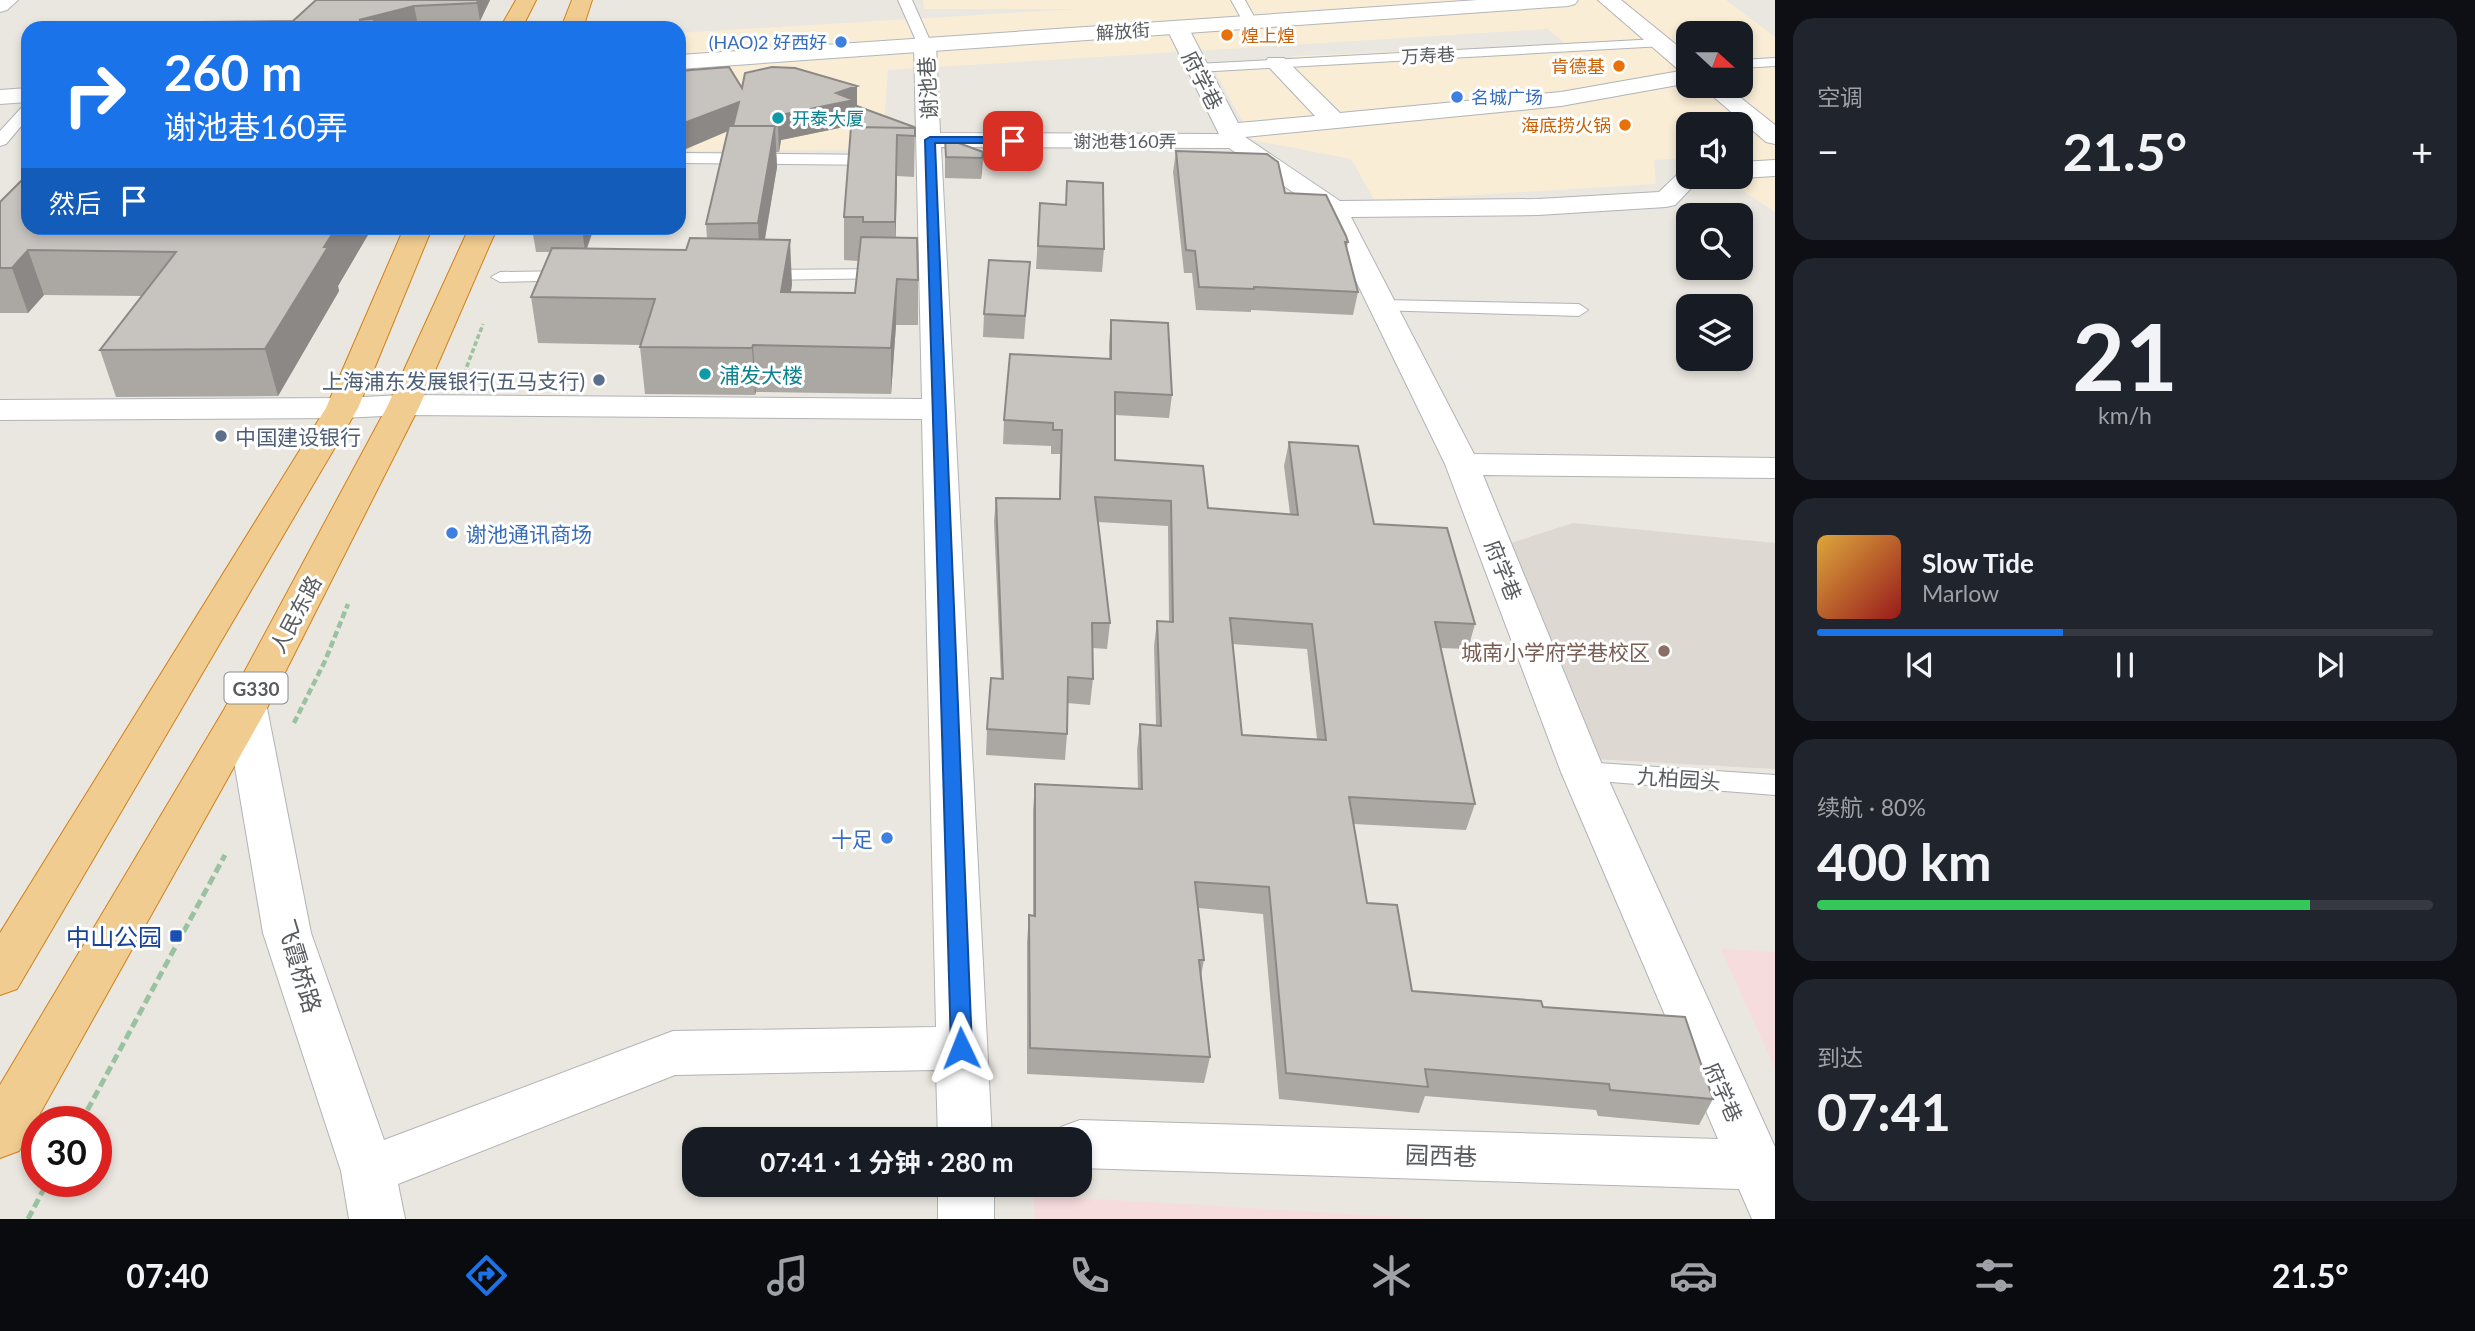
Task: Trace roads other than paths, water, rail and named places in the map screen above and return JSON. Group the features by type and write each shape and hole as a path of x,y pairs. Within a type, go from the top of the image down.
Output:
{"highway":[{"path":"515,21 526,0"},
{"path":"574,21 582,0"},
{"path":"7,953 342,408 415,235"},
{"name":"人民东路","path":"0,1134 246,708 404,405 480,235"}],"street":[{"path":"0,6 8,0"},
{"name":"解放街","path":"686,62 1568,0"},
{"path":"1608,0 1676,57"},
{"name":"府学巷","path":"1177,27 1233,136 1334,209 1462,464 1583,772 1765,1186"},
{"name":"谢池巷","path":"925,45 920,156 921,274 940,409 964,1127"},
{"path":"1276,63 1334,121"},
{"name":"谢池巷160弄","path":"920,156 1233,136 1334,121 1561,99 1676,78"},
{"path":"0,97 21,96"},
{"path":"1727,98 1775,137"},
{"path":"0,110 21,108"},
{"path":"1753,169 1775,168"},
{"path":"1334,209 1538,207 1666,199 1676,189"},
{"path":"0,410 342,408 404,405 940,409"},
{"path":"1462,464 1775,468"},
{"name":"飞霞桥路","path":"246,708 287,933 372,1195"},
{"path":"372,1195 673,1053 961,1048"},
{"name":"园西巷","path":"1092,1144 1765,1186"},
{"path":"966,1197 966,1219"}],"lane":[{"path":"905,0 925,45"},
{"path":"1238,0 1250,22"},
{"name":"万寿巷","path":"1197,68 1658,43"},
{"path":"1754,63 1775,62"},
{"path":"0,141 21,116"},
{"path":"686,158 920,156"},
{"path":"745,275 921,274"},
{"path":"500,277 595,276"},
{"path":"1383,306 1579,310"},
{"name":"九柏园头","path":"1583,772 1775,785"}],"place":[{"name":"煌上煌","path":"1227,35"},
{"name":"(HAO)2 好西好","path":"841,42"},
{"name":"肯德基","path":"1619,66"},
{"name":"名城广场","path":"1457,97"},
{"name":"开泰大厦","path":"778,118"},
{"name":"海底捞火锅","path":"1625,125"},
{"name":"浦发大楼","path":"705,374"},
{"name":"上海浦东发展银行(五马支行)","path":"599,380"},
{"name":"中国建设银行","path":"221,436"},
{"name":"谢池通讯商场","path":"452,533"},
{"name":"城南小学府学巷校区","path":"1664,651"},
{"name":"十足","path":"887,838"},
{"name":"中山公园","path":"176,936"}]}
